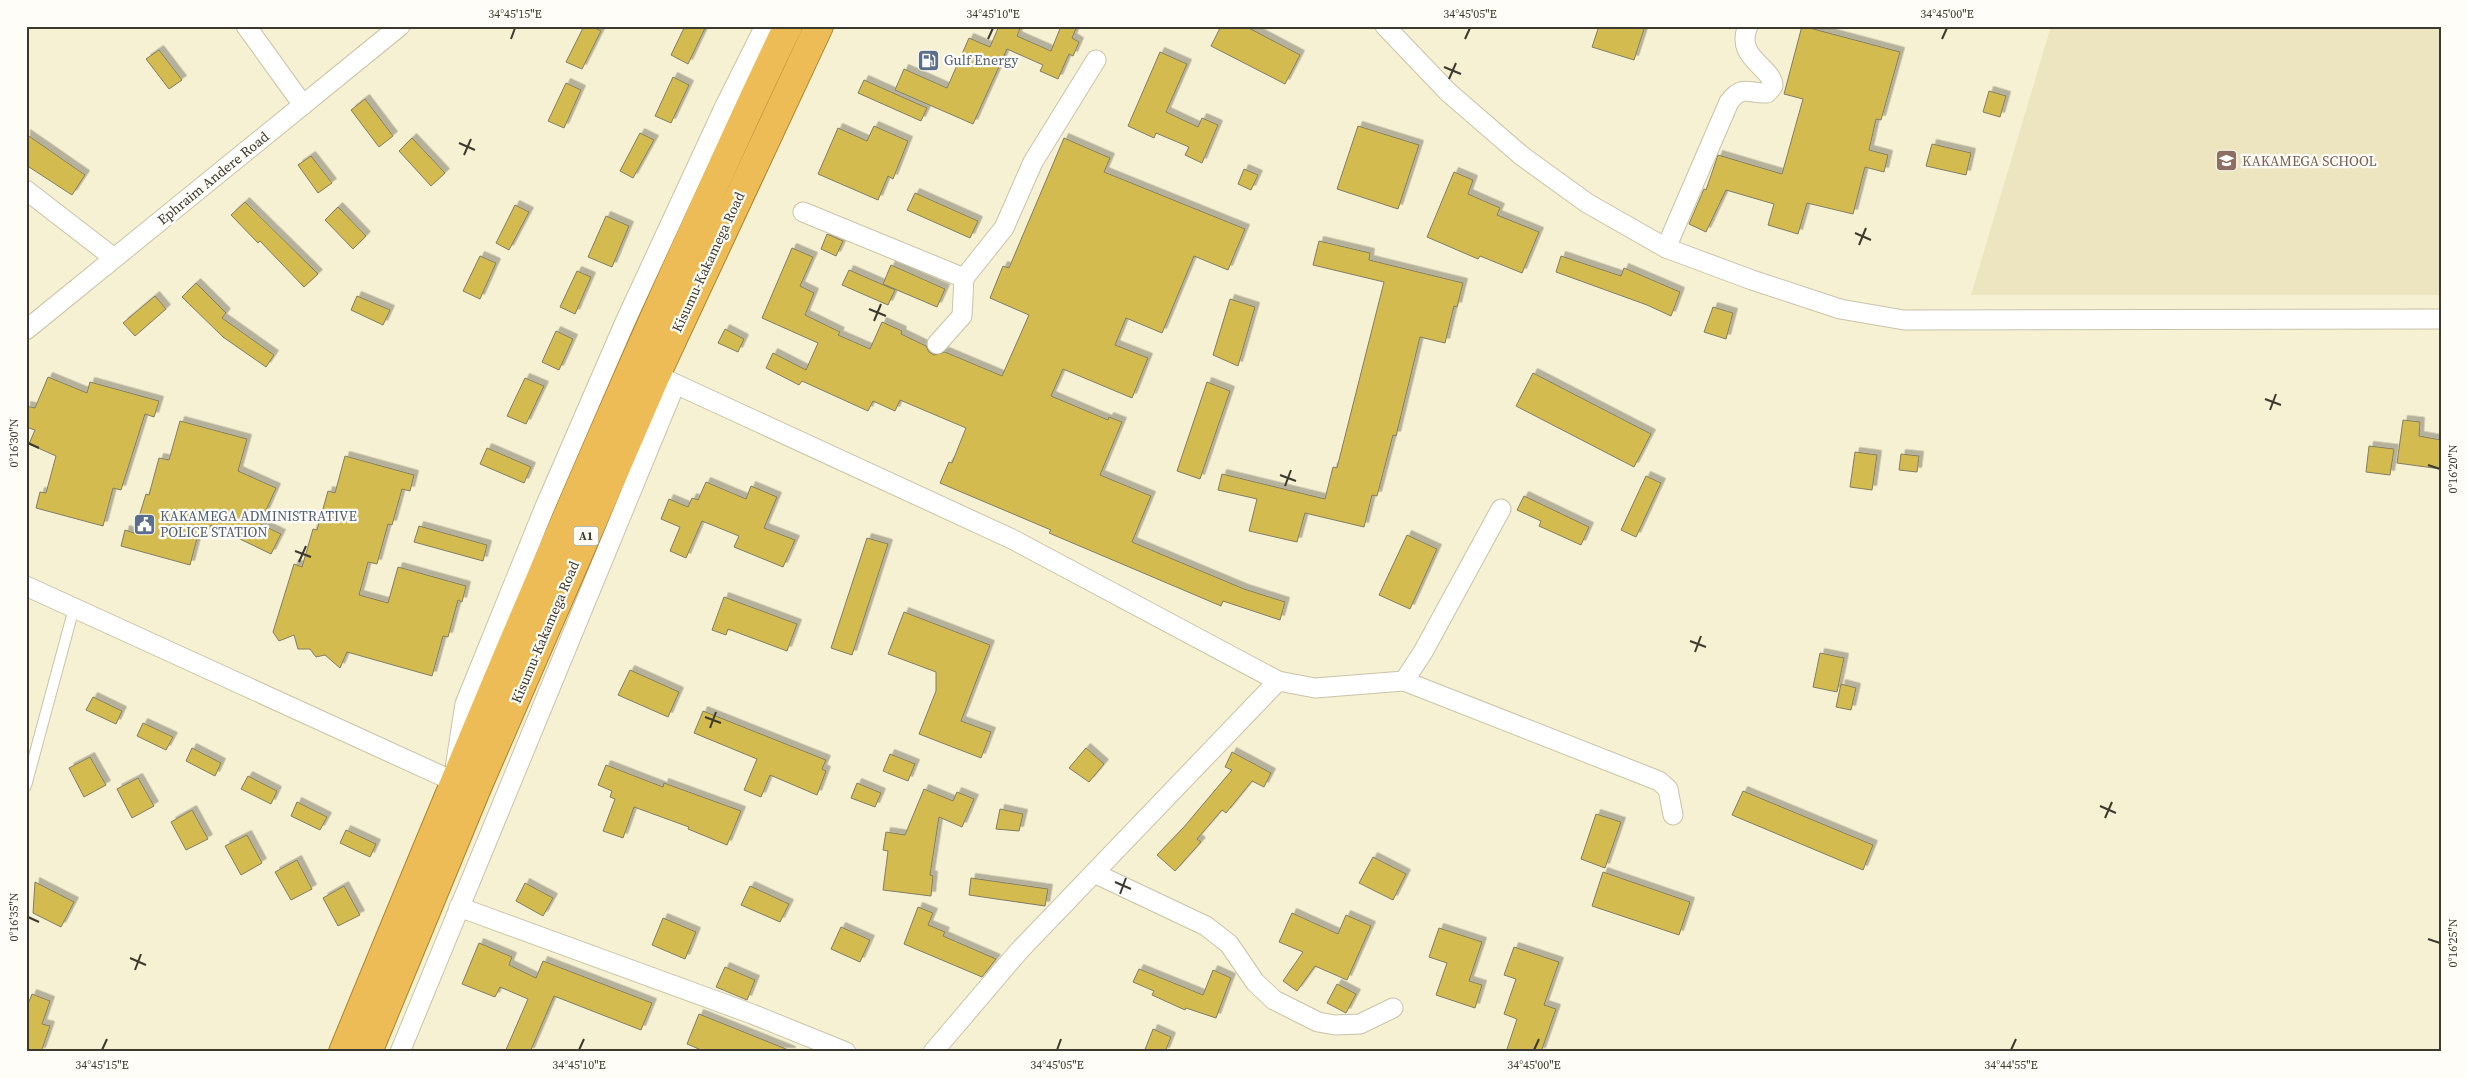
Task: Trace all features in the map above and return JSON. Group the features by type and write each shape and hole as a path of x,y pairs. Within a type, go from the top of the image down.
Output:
{"highway":[{"name":"Kisumu-Kakamega Road","path":"343,1052 453,781 633,364 745,114 788,26"},
{"name":"Kisumu-Kakamega Road","path":"368,1052 476,790 666,380 819,26"}],"street":[{"path":"246,26 303,105"},
{"name":"Ephraim Andere Road","path":"26,330 400,26"},
{"path":"26,586 453,781 465,704 544,509 625,322 724,108 765,26"},
{"path":"1384,26 1448,92 1522,156 1587,204 1666,248 1797,296 1840,309 1904,320 2441,319"},
{"path":"1666,248 1729,102 1736,93 1742,90 1767,93 1773,86 1772,80 1750,54 1746,44 1748,26"},
{"path":"937,344 962,316 964,278 1004,228 1033,162 1096,60"},
{"path":"26,190 114,258"},
{"path":"803,212 964,278"},
{"path":"400,1052 666,380 1012,539 1278,681 1314,688 1404,681 1659,781 1668,789 1673,815"},
{"path":"1404,681 1423,652 1501,509"},
{"path":"933,1052 1019,951 1278,681"},
{"path":"1094,873 1206,926 1229,944 1255,982 1274,1000 1318,1022 1335,1025 1360,1024 1393,1008"},
{"path":"459,907 752,1014 846,1052"}],"lane":[{"path":"26,786 74,608"}],"shaded area":[{"name":"KAKAMEGA SCHOOL","path":"2051,26 2441,26 2441,295 1971,295"}],"building":[{"path":"584,26 591,26 601,31 582,69 566,62"},
{"path":"685,26 706,26 688,64 671,55"},
{"path":"999,26 1021,26 1017,36 1051,51 1061,26 1077,26 1072,38 1079,42 1073,56 1069,54 1058,79 1040,71 1043,65 1007,49 973,124 895,90 904,69 947,88 969,38 990,47"},
{"path":"1221,26 1245,26 1300,55 1285,84 1211,46"},
{"path":"1599,26 1645,26 1634,60 1592,47"},
{"path":"1802,26 1900,52 1881,120 1876,119 1869,150 1888,155 1884,172 1865,167 1853,214 1807,203 1798,234 1768,225 1774,204 1726,190 1706,232 1689,224 1704,189 1706,190 1718,155 1782,174 1803,99 1784,94"},
{"path":"159,50 182,80 169,89 146,59"},
{"path":"1160,52 1187,64 1166,112 1198,127 1202,118 1218,125 1202,163 1185,155 1189,147 1156,133 1154,138 1128,126"},
{"path":"673,77 689,85 671,123 655,116"},
{"path":"864,80 927,108 921,121 858,93"},
{"path":"566,83 581,90 564,128 548,121"},
{"path":"1989,91 2006,96 2000,117 1983,112"},
{"path":"365,99 393,136 379,147 351,110"},
{"path":"874,126 908,141 893,179 888,176 878,200 818,174 838,128 867,141"},
{"path":"1358,126 1419,145 1398,209 1337,189"},
{"path":"640,133 654,140 633,178 620,171"},
{"path":"26,134 85,175 72,195 26,165"},
{"path":"412,138 445,173 431,186 399,151"},
{"path":"1064,138 1110,158 1104,172 1245,229 1228,270 1194,256 1162,333 1126,318 1115,345 1148,358 1132,398 1063,369 1051,396 1108,420 1109,417 1122,422 1100,475 1151,496 1132,542 1244,589 1285,602 1280,620 1223,601 1221,606 1049,533 1051,530 940,483 949,462 952,463 966,428 900,400 895,411 873,401 868,411 802,381 799,385 766,368 773,353 806,370 818,343 762,318 792,248 813,257 800,286 814,293 805,315 840,332 838,335 870,349 882,322 902,331 901,334 926,346 929,352 934,355 945,352 1002,376 1029,315 990,298 1003,266 1009,268"},
{"path":"1932,144 1971,153 1966,175 1926,166"},
{"path":"311,156 332,183 318,193 298,165"},
{"path":"1244,169 1258,175 1251,190 1238,184"},
{"path":"1454,172 1473,180 1468,194 1500,208 1497,215 1539,232 1522,273 1480,256 1478,259 1427,237"},
{"path":"915,193 978,221 970,238 907,210"},
{"path":"245,202 318,274 304,287 260,241 258,243 231,215"},
{"path":"515,205 529,212 509,250 496,243"},
{"path":"338,207 366,236 353,249 325,220"},
{"path":"606,216 629,226 612,267 588,257"},
{"path":"827,234 843,241 836,256 821,249"},
{"path":"1319,241 1370,253 1369,260 1463,283 1457,307 1454,306 1445,343 1420,337 1396,436 1393,435 1377,496 1372,495 1364,527 1305,513 1297,542 1249,531 1257,499 1218,490 1222,474 1325,499 1333,467 1337,468 1384,282 1313,265"},
{"path":"480,256 496,263 480,299 463,291"},
{"path":"1561,256 1621,276 1624,268 1680,292 1671,316 1647,305 1556,272"},
{"path":"891,265 945,289 937,307 883,284"},
{"path":"849,270 895,290 888,305 842,285"},
{"path":"577,271 591,277 575,314 560,307"},
{"path":"196,283 226,313 222,318 274,355 266,367 223,337 182,297"},
{"path":"155,296 166,309 135,336 123,323"},
{"path":"357,296 390,310 383,325 351,310"},
{"path":"1230,299 1255,307 1238,366 1213,355"},
{"path":"1713,307 1733,313 1726,339 1704,332"},
{"path":"725,329 744,339 738,352 718,343"},
{"path":"556,331 573,339 559,370 542,362"},
{"path":"1533,373 1651,434 1634,467 1516,406"},
{"path":"48,377 87,393 90,382 159,401 154,417 145,414 121,490 113,488 103,526 36,508 40,492 46,493 56,456 29,444 35,430 26,427 26,406 35,408"},
{"path":"525,378 544,386 526,424 507,416"},
{"path":"1207,382 1230,391 1200,479 1177,471"},
{"path":"2403,420 2420,422 2419,436 2441,440 2441,469 2397,463"},
{"path":"180,421 247,439 238,471 276,488 260,524 281,534 271,554 211,525 210,529 200,527 190,565 121,546 125,530 134,533 146,494 149,495 159,458 169,460"},
{"path":"2369,446 2394,449 2390,475 2366,472"},
{"path":"487,448 531,467 524,483 480,464"},
{"path":"1855,452 1877,455 1872,490 1850,487"},
{"path":"1901,454 1919,456 1917,472 1899,470"},
{"path":"345,456 414,475 410,491 402,489 392,525 388,524 377,564 368,562 359,595 388,603 398,567 466,586 462,602 458,600 448,637 443,636 432,676 347,652 340,668 325,655 316,657 310,649 298,649 294,635 279,641 273,632 294,564 302,567 313,529 317,530 328,491 335,493"},
{"path":"1646,476 1661,483 1636,537 1621,530"},
{"path":"706,482 746,499 751,486 777,497 764,528 795,540 783,567 734,547 739,536 702,521 686,558 670,551 680,527 661,519 669,499 688,507 692,498 698,500"},
{"path":"1524,496 1589,527 1581,545 1539,526 1541,521 1517,510"},
{"path":"419,526 487,545 483,561 414,542"},
{"path":"1407,535 1437,549 1410,609 1379,595"},
{"path":"867,538 888,544 852,655 831,648"},
{"path":"724,597 797,624 787,651 728,629 726,635 712,630"},
{"path":"904,612 990,645 961,721 991,732 981,758 919,734 936,691 936,672 888,654"},
{"path":"1820,653 1844,658 1837,692 1813,687"},
{"path":"630,670 679,692 668,717 618,695"},
{"path":"1841,684 1856,688 1851,710 1836,707"},
{"path":"93,697 122,711 116,724 86,710"},
{"path":"703,711 826,760 822,769 826,771 817,795 770,775 761,797 744,790 757,759 694,733"},
{"path":"143,723 173,737 166,750 137,736"},
{"path":"192,748 221,763 215,776 186,761"},
{"path":"1086,748 1104,764 1089,782 1069,768"},
{"path":"1232,752 1271,773 1264,787 1252,781 1226,813 1222,810 1197,839 1201,842 1175,871 1157,855 1184,827 1232,770 1225,767"},
{"path":"890,754 915,764 908,781 883,771"},
{"path":"90,757 106,785 84,797 69,768"},
{"path":"606,765 663,787 664,783 741,811 727,845 688,829 689,827 634,807 623,838 603,831 615,799 610,797 612,791 598,785"},
{"path":"248,776 277,791 271,804 241,789"},
{"path":"138,778 154,806 132,818 117,789"},
{"path":"857,783 881,793 875,807 851,798"},
{"path":"924,789 953,801 957,792 974,799 962,827 939,817 930,875 933,876 931,896 883,890 888,851 883,850 886,832 905,835"},
{"path":"1743,791 1873,845 1863,870 1732,815"},
{"path":"297,802 327,817 320,830 291,816"},
{"path":"1000,809 1023,814 1019,831 996,829"},
{"path":"192,810 208,839 186,850 171,822"},
{"path":"1596,814 1621,822 1605,868 1581,859"},
{"path":"346,830 376,844 370,857 340,843"},
{"path":"247,835 262,863 241,875 225,846"},
{"path":"1373,857 1406,874 1393,900 1359,883"},
{"path":"297,860 312,889 291,900 275,872"},
{"path":"1603,872 1690,902 1679,935 1592,906"},
{"path":"971,878 1048,889 1045,906 969,895"},
{"path":"35,882 74,902 61,927 33,913"},
{"path":"525,883 553,898 543,916 516,901"},
{"path":"344,886 360,915 338,926 323,898"},
{"path":"750,886 789,904 780,922 741,905"},
{"path":"918,907 933,913 928,925 945,932 943,936 996,959 982,977 904,944"},
{"path":"1292,913 1338,934 1346,915 1371,926 1347,980 1315,966 1297,991 1283,981 1303,952 1279,942"},
{"path":"663,918 696,932 685,959 652,945"},
{"path":"841,927 870,940 860,962 831,949"},
{"path":"1439,928 1482,942 1469,981 1482,985 1475,1008 1436,995 1447,963 1429,957"},
{"path":"479,943 512,957 509,965 536,978 543,961 652,1003 641,1030 554,996 530,1052 505,1052 528,999 500,987 495,997 462,984"},
{"path":"1514,947 1559,962 1544,1005 1556,1009 1541,1052 1506,1052 1517,1019 1504,1014 1516,979 1504,975"},
{"path":"725,967 755,980 747,1000 716,987"},
{"path":"1139,969 1203,995 1213,970 1231,978 1216,1018 1186,1008 1185,1010 1152,995 1154,991 1133,982"},
{"path":"1337,984 1356,994 1346,1013 1327,1003"},
{"path":"32,994 50,1001 42,1024 50,1026 41,1052 26,1052 26,1009"},
{"path":"699,1014 791,1052 706,1052 687,1044"},
{"path":"1153,1029 1171,1037 1165,1052 1144,1052"}],"place":[{"name":"Gulf Energy","path":"928,60"},
{"name":"KAKAMEGA SCHOOL","path":"2226,161"},
{"name":"KAKAMEGA ADMINISTRATIVE POLICE STATION","path":"144,524"}]}
